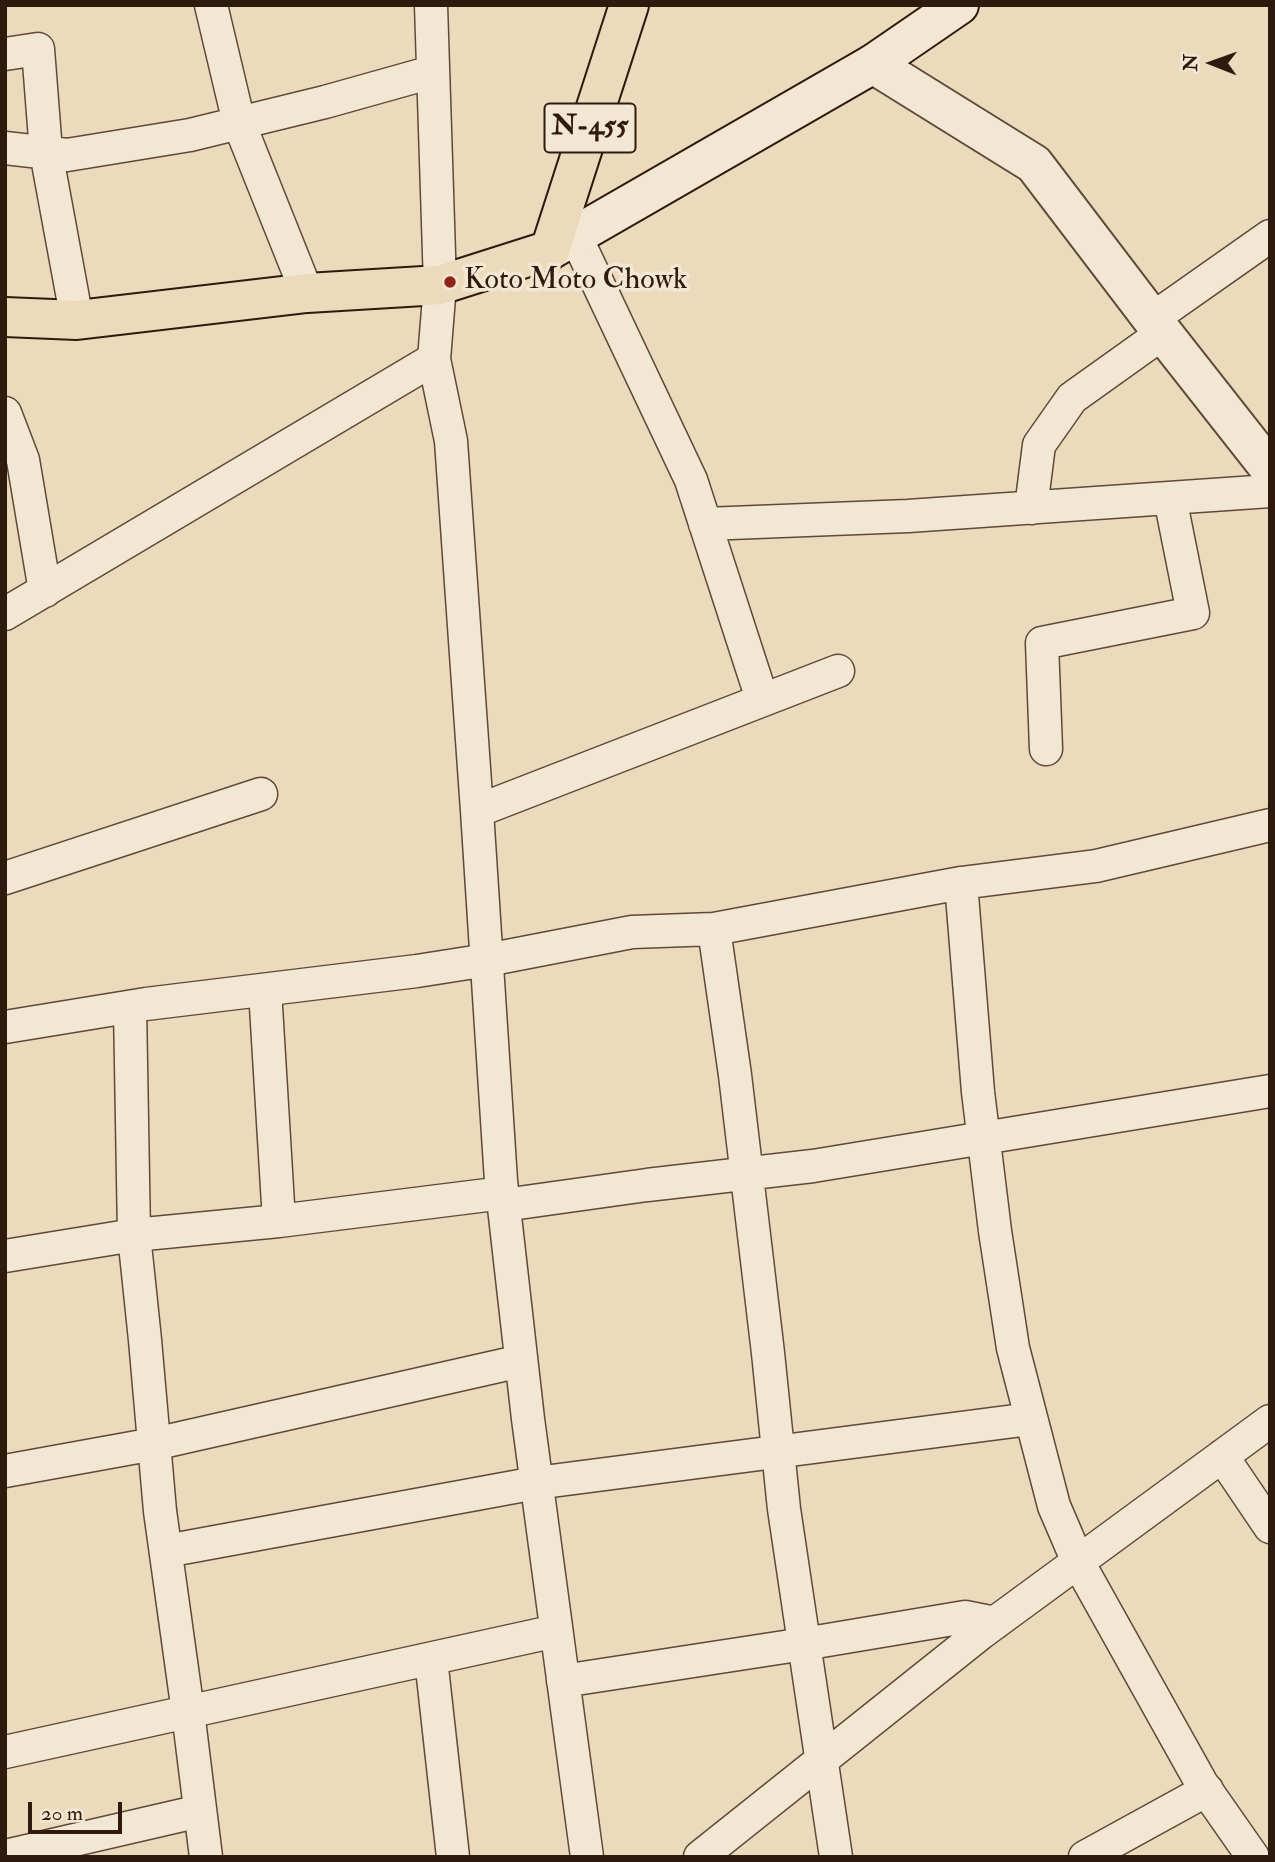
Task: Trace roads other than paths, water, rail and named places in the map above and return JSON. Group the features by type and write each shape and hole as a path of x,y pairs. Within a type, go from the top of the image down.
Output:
{"highway":[{"name":"N-455","path":"563,243 629,5"},
{"path":"5,317 77,320 307,293 440,285 563,243"}],"street":[{"path":"211,5 239,123 307,293"},
{"path":"431,5 440,285 434,359 451,441 503,1199 536,1483 587,1857"},
{"path":"762,699 691,480 563,243 873,64 959,5"},
{"path":"5,54 38,49 46,152 77,320"},
{"path":"873,64 1034,164 1270,469"},
{"path":"5,148 67,155 190,135 432,72"},
{"path":"1031,508 1039,445 1072,398 1270,236"},
{"path":"5,614 434,359"},
{"path":"5,413 23,460 45,591"},
{"path":"705,524 908,516 1270,491"},
{"path":"1046,749 1042,643 1194,613 1170,498"},
{"path":"477,811 838,671"},
{"path":"5,878 261,794"},
{"path":"5,1027 130,1007 417,971 632,932 714,929 961,883 1096,866 1270,825"},
{"path":"961,883 978,1092 995,1231 1013,1349 1054,1506 1078,1562 1206,1790 1253,1857"},
{"path":"714,929 735,1075 784,1509 836,1857"},
{"path":"265,989 279,1221"},
{"path":"130,1007 134,1235 160,1511 206,1857"},
{"path":"5,1256 134,1235 813,1166 1270,1091"},
{"path":"5,1471 154,1444 521,1361"},
{"path":"166,1551 536,1483 1030,1419"},
{"path":"700,1857 995,1623 1270,1421"},
{"path":"1222,1456 1270,1527"},
{"path":"563,1681 965,1616 995,1623"},
{"path":"5,1752 556,1631"},
{"path":"431,1659 453,1857"},
{"path":"1085,1857 1206,1790"},
{"path":"5,1856 200,1811"}],"place":[{"name":"Koto Moto Chowk","path":"450,282"}]}
